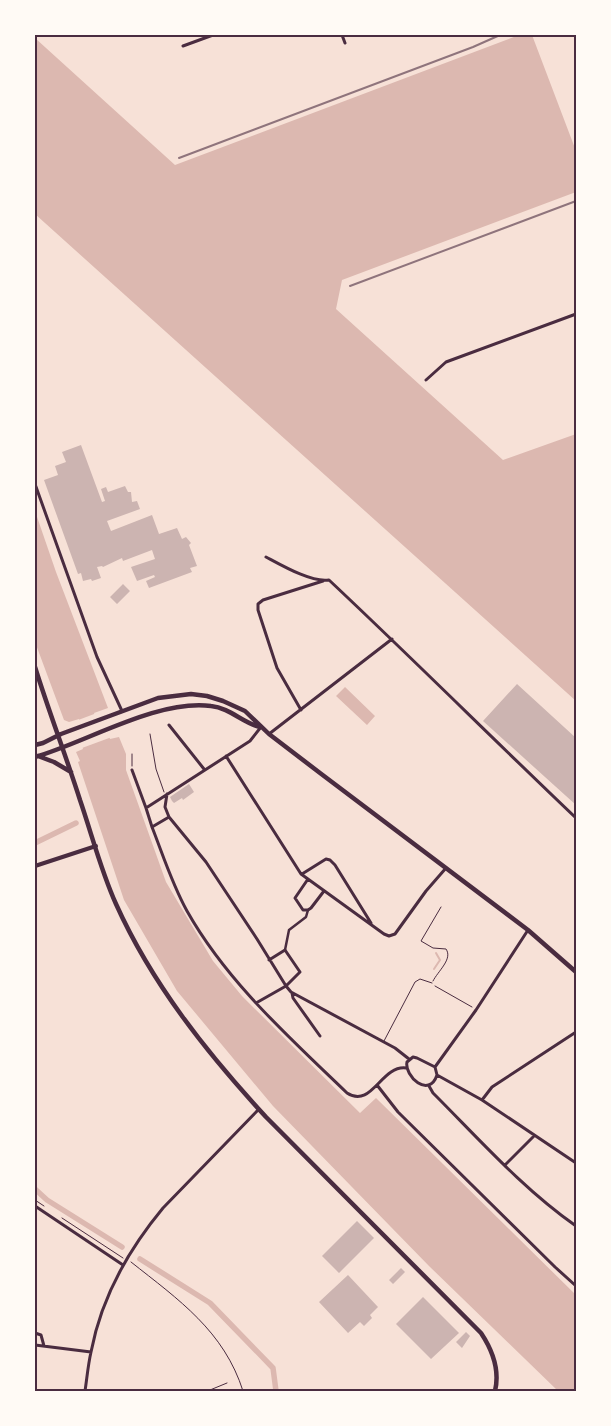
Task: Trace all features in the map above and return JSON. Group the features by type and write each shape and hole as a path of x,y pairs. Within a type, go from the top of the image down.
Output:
{"main road":[{"path":"35,667 106,880 116,905 160,984 201,1042 232,1080 481,1333 493,1354 497,1372 495,1391"},
{"path":"35,745 122,710 158,698 191,694 208,696 223,701 245,711 269,734 528,930 576,972"},
{"path":"36,756 117,726 176,707 194,705 213,706 261,727"},
{"path":"36,756 54,762 71,772"}],"street":[{"path":"183,46 213,35"},
{"path":"342,35 345,42"},
{"path":"426,380 446,362 576,314"},
{"path":"35,484 97,657 122,710"},
{"path":"266,557 293,571 323,581"},
{"path":"301,710 277,668 258,610 258,604 264,600 329,580 576,818"},
{"path":"269,734 392,639"},
{"path":"169,725 204,770"},
{"path":"146,808 250,741 261,727"},
{"path":"226,756 301,874 384,934 389,936 395,934 426,891 446,868"},
{"path":"132,770 169,871 187,910 214,954 256,1003 347,1093 358,1098 378,1086 396,1068 406,1068 419,1083 429,1086 433,1093 554,1211 576,1226"},
{"path":"166,795 165,807 169,817 206,862 286,986 292,992 384,1042 409,1059"},
{"path":"152,826 169,817"},
{"path":"35,866 96,846"},
{"path":"301,874 326,859 330,860 373,926"},
{"path":"308,879 295,898 303,910 308,910"},
{"path":"256,1003 286,986 300,972 285,950 289,930 306,917 308,910 324,891"},
{"path":"350,910 356,906 358,901"},
{"path":"435,1068 476,1010 528,930"},
{"path":"269,960 285,950"},
{"path":"292,992 293,998 320,1036"},
{"path":"482,1100 492,1087 576,1032"},
{"path":"406,1068 407,1062 413,1057 435,1068 438,1075 482,1100 576,1163"},
{"path":"429,1086 433,1084 438,1075"},
{"path":"378,1086 390,1099 398,1112 554,1267 576,1286"},
{"path":"85,1391 91,1352 110,1294 126,1259 168,1202 259,1109"},
{"path":"505,1165 534,1136"},
{"path":"35,1206 123,1265"},
{"path":"35,1333 41,1334 44,1346"},
{"path":"35,1345 91,1352"}],"lane":[{"path":"384,1042 415,982 420,979 432,983"},
{"path":"126,1391 210,1390 227,1382"}],"path":[{"path":"150,734 156,769 166,795"},
{"path":"132,754 132,770"},
{"path":"442,907 421,941 433,948 446,949 449,952 449,957 432,983 476,1010"},
{"path":"35,1200 49,1210"},
{"path":"59,1217 133,1263 196,1315 224,1349 243,1391"}],"shaded area":[{"path":"519,35 532,35 576,151 576,192 342,280 336,309 503,460 576,434 576,701 35,214 35,38 175,165"},
{"path":"35,511 56,572 108,708 94,713 103,738 109,736 110,739 119,737 126,754 126,770 166,882 213,961 242,996 360,1113 376,1098 576,1295 576,1391 558,1391 429,1266 273,1106 177,991 124,900 78,762 80,761 76,752 83,749 82,746 87,744 79,719 69,722 64,720 35,642"},
{"path":"345,687 375,716 367,725 336,696"}],"pier":[{"path":"110,708 97,714 104,735 120,734 82,748 81,744 84,743 77,722 73,722"}],"building":[{"path":"81,445 102,502 105,501 101,489 106,487 108,492 125,486 128,492 131,492 132,502 137,501 140,509 107,521 111,531 152,515 159,534 177,528 182,539 186,537 191,543 189,545 197,566 190,568 192,572 149,588 146,581 155,577 154,575 137,581 131,567 155,559 152,550 123,561 122,558 103,567 97,567 101,578 83,581 81,573 78,574 44,480 58,475 55,466 66,462 62,452"},
{"path":"123,584 130,591 117,604 110,597"},
{"path":"517,684 576,738 576,805 483,721"},
{"path":"189,784 194,792 183,800 182,798 174,803 170,797"},
{"path":"357,1221 374,1238 339,1273 322,1256"},
{"path":"401,1268 405,1272 393,1284 389,1280"},
{"path":"348,1275 378,1307 370,1315 372,1318 364,1326 360,1322 348,1333 319,1302"},
{"path":"423,1297 459,1333 431,1359 396,1324"},
{"path":"466,1332 470,1336 462,1348 456,1342"}],"waterway":[{"path":"35,843 76,823"},
{"path":"434,969 440,960 436,953"},
{"path":"35,1189 47,1200 122,1247"},
{"path":"140,1259 210,1303 273,1368 276,1391"}],"railway":[{"path":"179,158 473,47 500,35"},
{"path":"350,286 576,201"}]}
